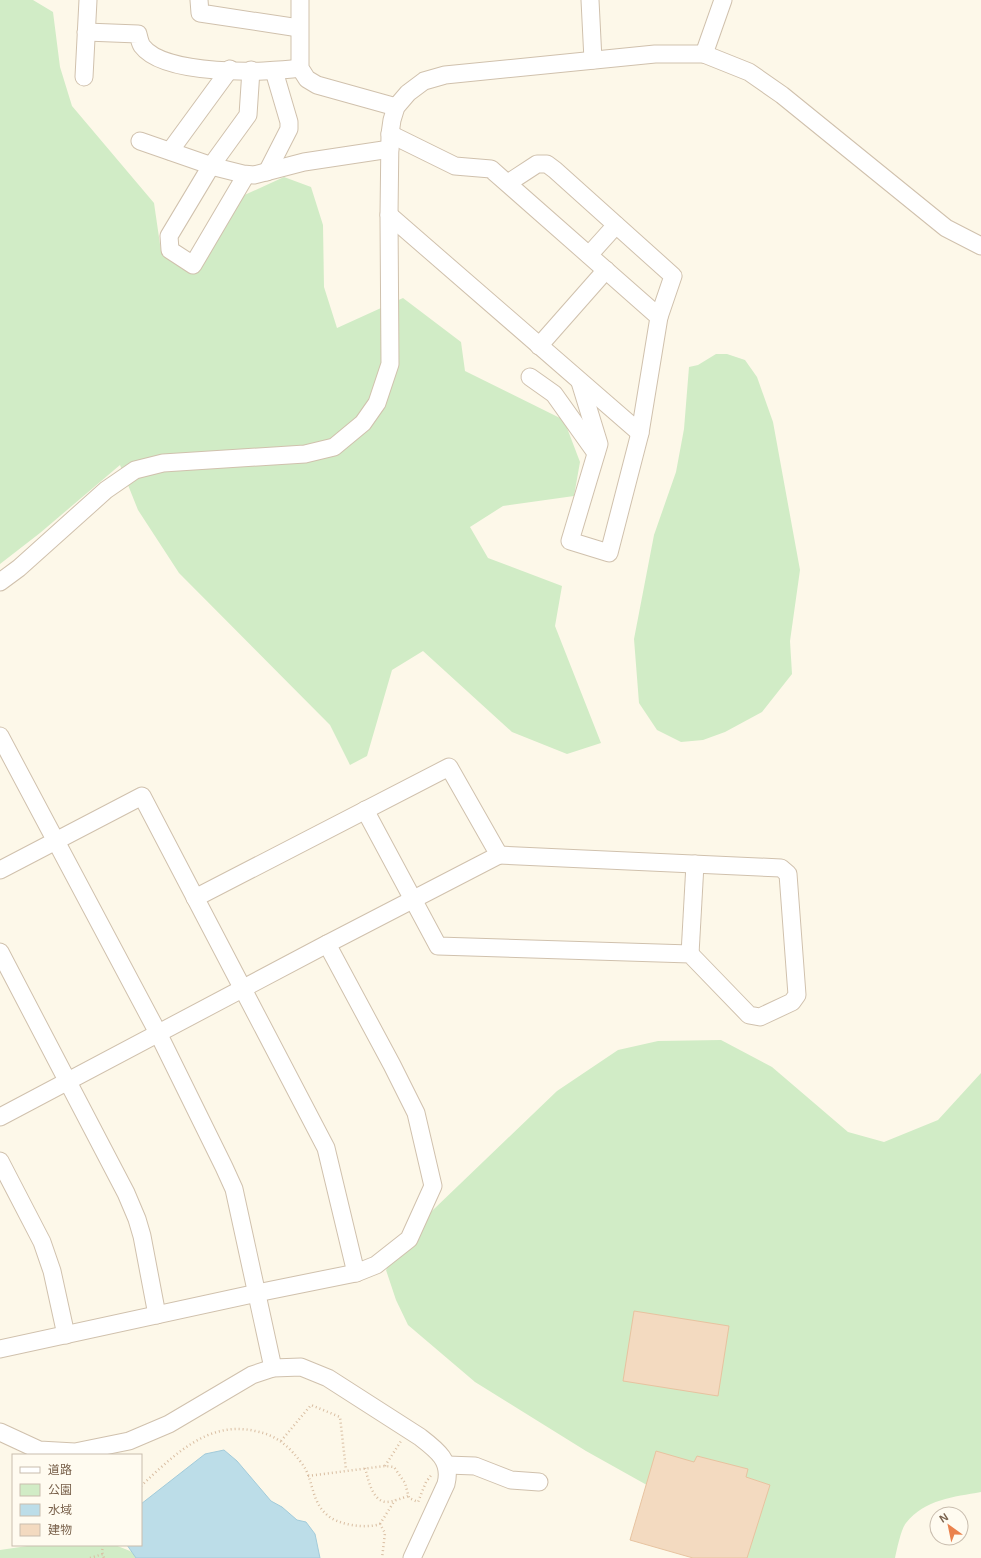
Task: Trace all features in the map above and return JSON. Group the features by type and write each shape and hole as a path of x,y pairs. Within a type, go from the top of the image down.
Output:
{"street":[{"path":"84,77 88,0"},
{"path":"199,0 200,13 299,28"},
{"path":"300,0 300,68 307,79 317,85 396,106"},
{"path":"590,0 593,60"},
{"path":"704,54 723,0"},
{"path":"86,32 138,34 142,45 151,54 169,63 188,68 274,71 300,68"},
{"path":"0,582 19,568 106,490 135,470 163,462 305,454 334,447 363,423 377,402 390,364 390,141 396,106 408,93 424,81 445,75 655,54 704,54 749,72 782,95 946,228 981,246"},
{"path":"170,151 230,69"},
{"path":"246,175 193,265 170,250 169,236 211,166 248,115 251,70"},
{"path":"267,172 289,129 289,122 274,71"},
{"path":"140,141 211,166 246,175 267,172 390,141 455,166 491,169 659,317"},
{"path":"508,183 537,164 547,164 673,276 659,317 640,433 609,553 570,541 599,444 580,381"},
{"path":"389,216 640,433"},
{"path":"589,255 616,225"},
{"path":"540,346 606,270"},
{"path":"530,378 554,394 596,452"},
{"path":"0,736 158,1033 234,1189 273,1368"},
{"path":"195,898 449,766 499,855"},
{"path":"0,870 142,796 326,1148 356,1273"},
{"path":"0,1117 242,988 413,900 499,855 781,868 788,874 797,995 792,1002 760,1017 749,1015 690,954 438,946 413,900 365,810"},
{"path":"690,954 695,864"},
{"path":"0,1349 356,1273 376,1265 409,1239 433,1186 416,1113 327,944"},
{"path":"0,952 137,1219 157,1315"},
{"path":"0,1161 42,1242 52,1271 66,1335"},
{"path":"0,1432 39,1450 75,1452 129,1441 169,1424 252,1375 273,1368 301,1367 328,1378 409,1430 434,1447 447,1465 448,1474 446,1484 412,1558"},
{"path":"447,1465 475,1466 511,1480 539,1482"}],"path":[{"path":"281,1441 311,1405 340,1417 346,1470"},
{"path":"142,1485 167,1461 197,1440 218,1430 233,1428 250,1429 269,1434 290,1447 304,1467 316,1500 325,1513 337,1522 349,1525 380,1524 395,1500"},
{"path":"385,1466 409,1430"},
{"path":"308,1476 365,1468 385,1466 394,1467 400,1473 405,1483 408,1496 418,1502 426,1482 434,1472 447,1465"},
{"path":"365,1468 373,1491 385,1502 408,1496"},
{"path":"380,1524 385,1533 382,1558"},
{"path":"103,1546 104,1558"},
{"path":"90,1558 103,1554"}],"green space":[{"path":"0,0 33,0 53,12 60,67 72,106 154,203 161,251 194,273 240,197 284,177 311,187 323,225 324,287 337,328 403,298 461,342 465,371 564,420 580,462 574,496 503,506 470,527 488,558 562,586 555,626 601,743 567,754 512,732 423,651 392,670 367,756 350,765 330,725 179,573 138,510 120,465 40,533 0,564"},
{"path":"716,354 727,354 745,360 757,377 773,422 800,570 790,641 792,674 762,712 725,732 703,740 681,742 657,730 639,703 634,639 654,535 676,472 684,429 689,367 698,365"},
{"path":"721,1040 772,1067 848,1132 884,1142 938,1120 981,1073 981,1492 940,1500 914,1515 906,1523 902,1530 895,1558 727,1558 679,1503 586,1451 475,1382 408,1325 396,1300 386,1270 409,1233 557,1091 618,1050 658,1041"},
{"path":"27,1546 118,1546 130,1551 139,1558 0,1558 0,1550"}],"water":[{"path":"224,1450 237,1461 271,1501 282,1507 297,1520 306,1522 315,1534 320,1558 136,1558 128,1546 142,1546 142,1503 205,1454"}],"building":[{"path":"634,1311 729,1326 718,1396 623,1381"},
{"path":"656,1451 694,1462 697,1456 748,1469 746,1477 770,1485 747,1558 693,1558 630,1540"}]}
